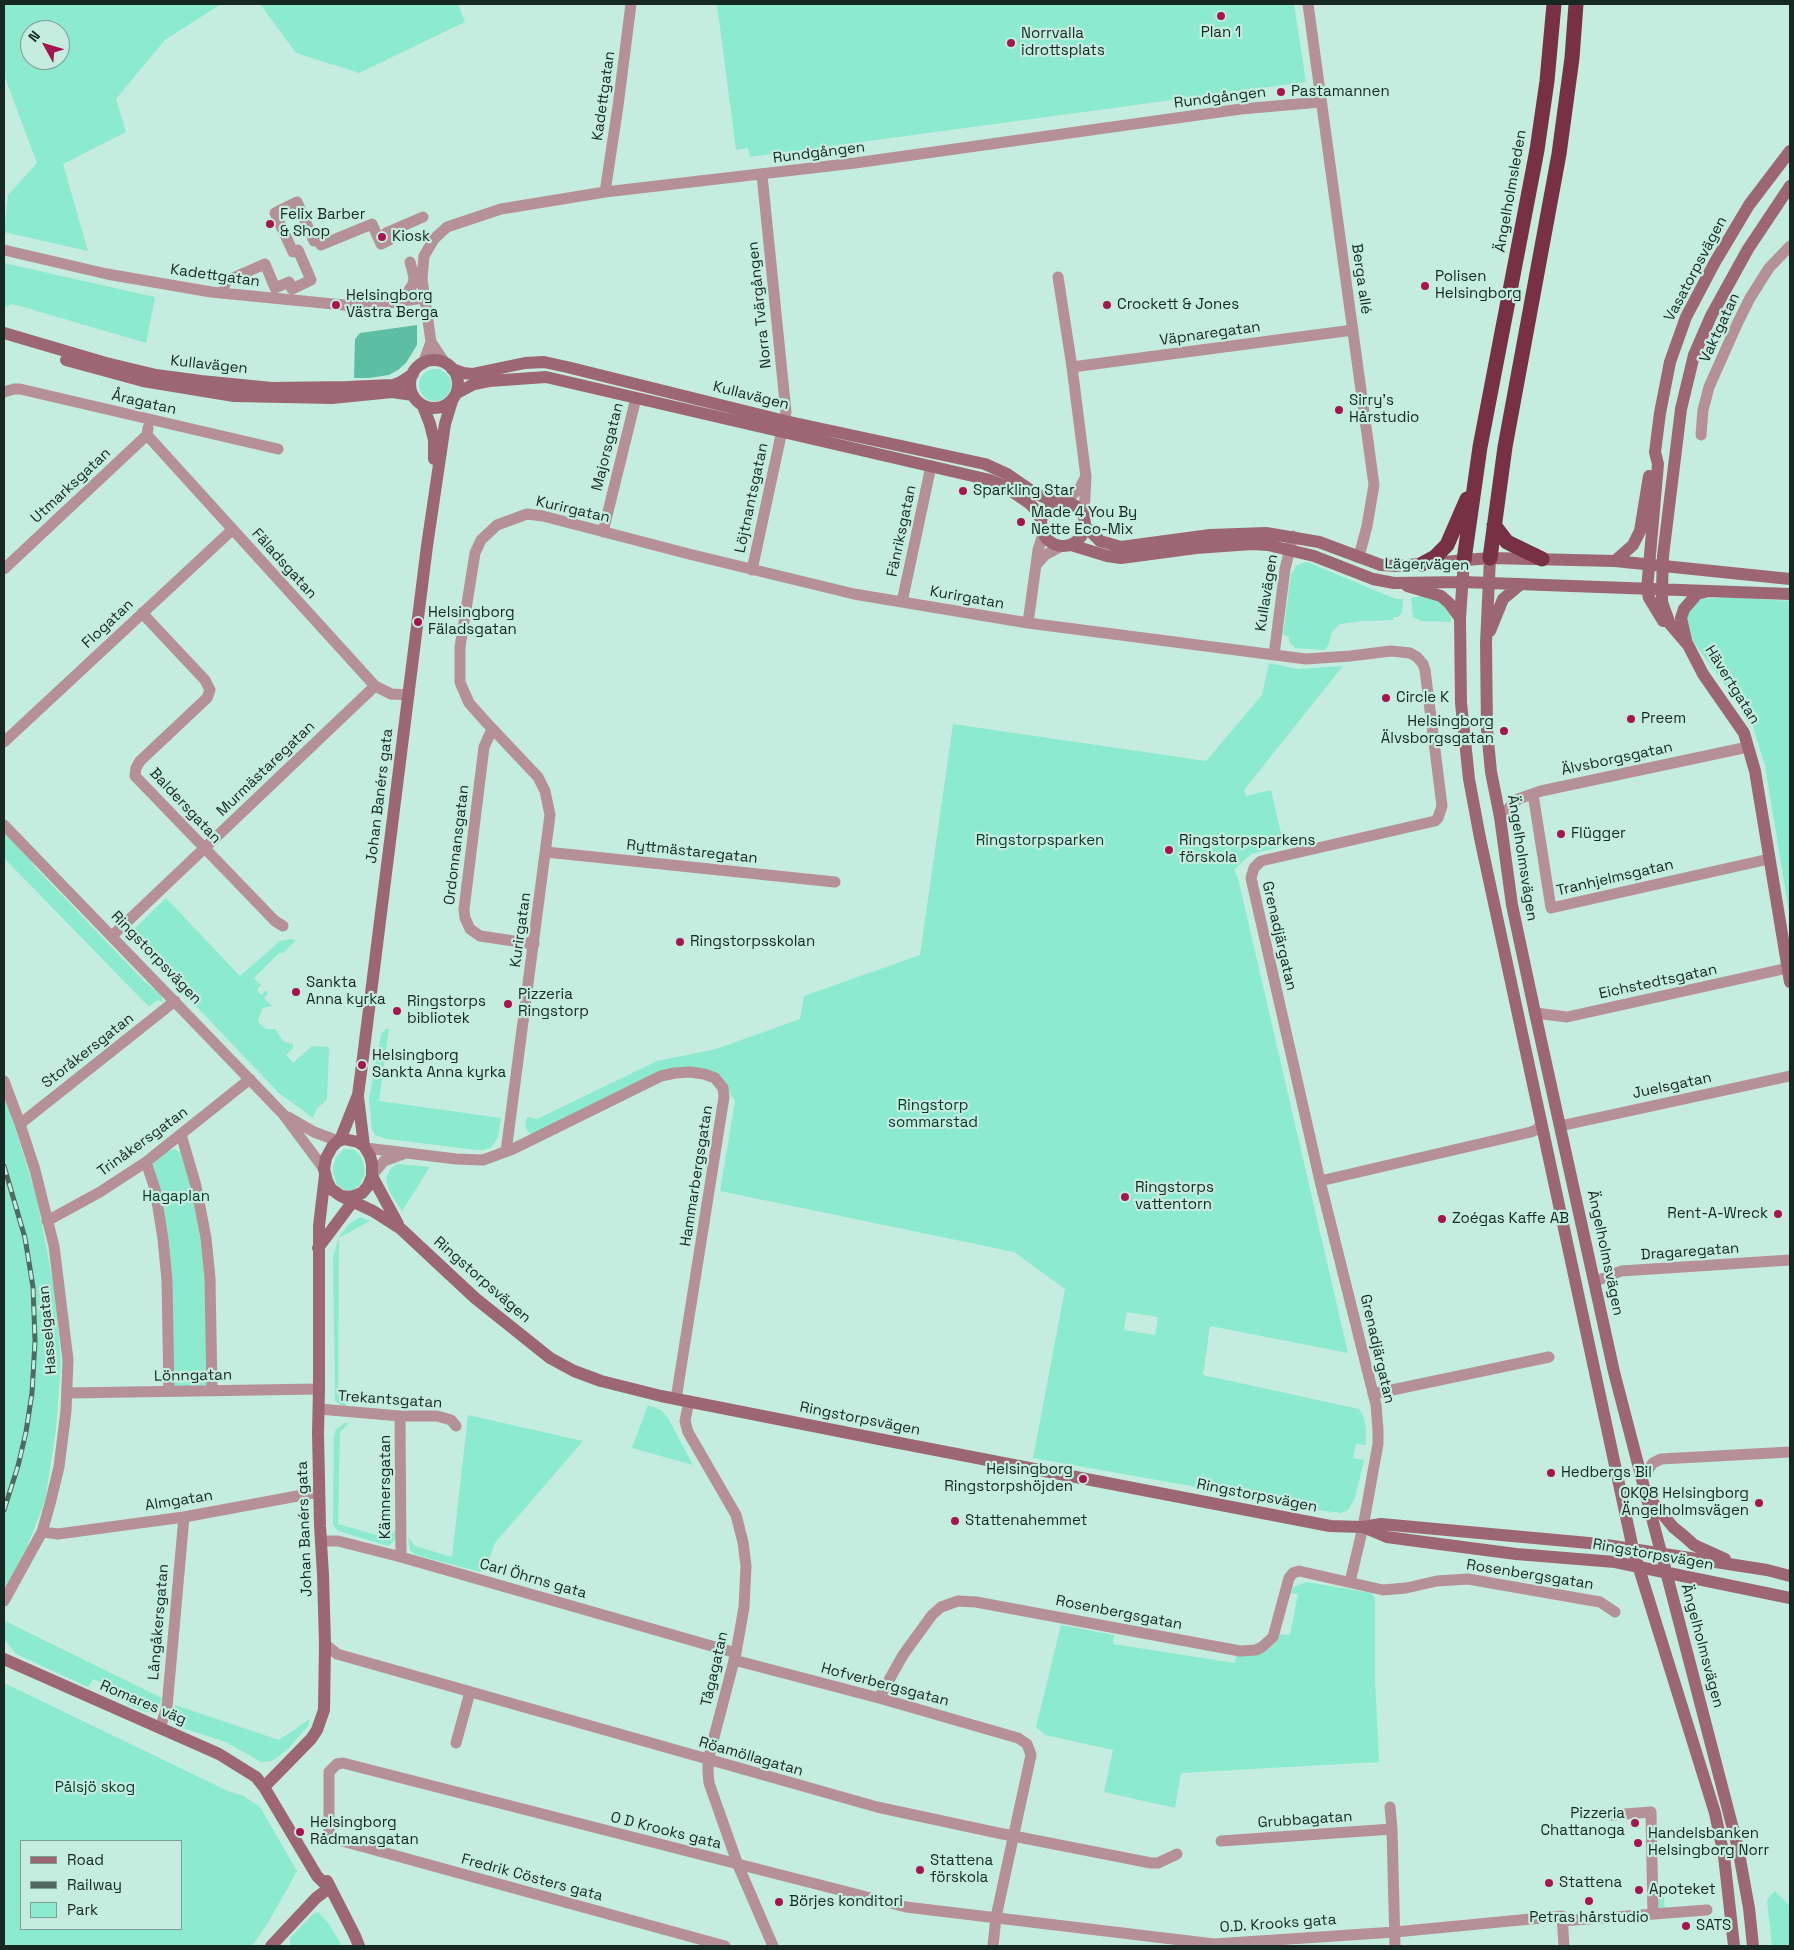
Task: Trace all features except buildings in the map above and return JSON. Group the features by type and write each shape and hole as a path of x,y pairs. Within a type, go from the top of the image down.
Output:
{"highway":[{"path":"1547,4 1547,80"},
{"name":"Ängelholmsleden","path":"1464,560 1480,447 1537,150 1547,80 1554,4"},
{"path":"1490,558 1519,368 1559,154 1572,58 1576,4"},
{"path":"1422,564 1442,550 1451,537 1476,476"},
{"path":"1494,525 1507,542 1542,560"}],"street":[{"name":"Kadettgatan","path":"605,192 620,98 631,4"},
{"name":"Berga allé","path":"1308,4 1374,485 1367,526 1357,557"},
{"name":"Rundgången","path":"449,366 431,342 422,279 424,256 434,239 447,226 501,208 605,192 855,164 1241,109 1321,102"},
{"name":"Vasatorpsvägen","path":"1647,589 1644,563 1658,464 1655,452 1664,388 1674,348 1686,317 1715,262 1762,186 1790,151"},
{"name":"Norra Tvärgången","path":"762,175 786,412 784,427"},
{"path":"1790,186 1762,226 1736,271 1711,316 1694,355 1681,409 1663,566 1790,579"},
{"path":"225,285 226,282 264,264 275,288 289,282 292,289 312,280 298,250 293,252 275,213 297,202 314,241 318,240 321,246 372,224 381,244 389,240 386,233 423,217"},
{"name":"Vaktgatan","path":"1701,435 1703,410 1709,387 1738,322 1750,298 1769,268 1790,246"},
{"name":"Kadettgatan","path":"4,250 106,274 211,292 354,306 424,298"},
{"path":"408,292 413,284 414,277 410,262"},
{"path":"1036,564 1045,556 1081,537 1085,521 1086,477 1058,276"},
{"name":"Väpnaregatan","path":"1072,367 1353,330"},
{"name":"Kullavägen","path":"4,332 106,363 156,375 200,381 272,388 347,387 393,385 413,374"},
{"name":"Kullavägen","path":"4,341 87,367 144,381 234,396 332,398 392,392 413,395"},
{"name":"Rundgången","path":"423,364 431,342"},
{"path":"432,361 449,366 458,380 454,397 443,407 423,406 413,395 411,384 413,374 423,364 432,361"},
{"name":"Kullavägen","path":"449,366 463,373 472,374 525,363 544,362 931,466 990,480 1033,499"},
{"name":"Kullavägen","path":"454,397 474,384 489,381 546,377 636,398 984,464 1007,474 1033,499"},
{"name":"Åragatan","path":"4,392 20,389 278,449"},
{"name":"Johan Banérs gata","path":"365,1147 358,1095 433,502 446,424 454,397"},
{"name":"Majorsgatan","path":"603,532 636,398"},
{"name":"Johan Banérs gata","path":"423,406 434,440 433,502"},
{"path":"147,435 149,419"},
{"name":"Löjtnantsgatan","path":"752,570 784,427"},
{"name":"Fäladsgatan","path":"147,435 375,686 391,694 409,695"},
{"name":"Utmarksgatan","path":"4,569 147,435"},
{"path":"1615,561 1633,545 1640,532 1652,457 1655,452"},
{"name":"Fänriksgatan","path":"902,602 931,466"},
{"path":"1041,520 1046,509 1061,502 1080,488 1086,477"},
{"path":"1028,623 1036,564 1043,534 1041,520 1033,499 1073,503 1079,508 1085,521"},
{"name":"Kurirgatan","path":"506,1152 550,815 544,787 529,767 469,703 461,688 458,674 464,615 474,557 478,544 497,525 527,514 543,516 752,570 854,594 1028,623 1274,655"},
{"name":"Lägervägen","path":"1085,521 1100,541 1121,547 1210,535 1266,533 1293,536 1319,542 1381,565 1396,566 1490,558 1615,561 1663,566"},
{"name":"Flogatan","path":"4,742 232,530"},
{"path":"1043,534 1051,542 1067,545"},
{"name":"Kullavägen","path":"1274,655 1285,569 1293,536"},
{"name":"Lägervägen","path":"1067,545 1121,558 1196,548 1252,544 1314,556 1373,579 1394,583 1463,582 1790,594"},
{"name":"Ängelholmsvägen","path":"1490,558 1486,643 1487,730 1491,772 1500,817 1512,905 1614,1372 1738,1848 1749,1908 1753,1946"},
{"path":"1464,560 1460,618 1461,703 1472,793 1480,838 1633,1550 1715,1812 1724,1856 1734,1946"},
{"name":"Hävertgatan","path":"1663,566 1662,602 1670,624 1688,644 1703,674 1744,733 1755,771 1790,982"},
{"path":"1394,583 1441,596 1460,618"},
{"path":"1486,643 1498,607 1503,599 1521,584"},
{"path":"1647,589 1670,634 1703,674"},
{"path":"1688,644 1681,618 1684,609 1697,594 1707,591"},
{"name":"Baldersgatan","path":"142,613 205,680 210,690 207,698 140,761 136,768 135,776 275,921 283,926"},
{"name":"Grenadjärgatan","path":"1274,655 1306,659 1391,651 1410,653 1417,656 1425,670 1442,806 1441,815 1435,821 1272,857 1257,863 1252,873 1251,882 1320,1181 1373,1394 1378,1444 1363,1527"},
{"name":"Murmästaregatan","path":"112,936 375,686"},
{"name":"Ordonnansgatan","path":"492,729 484,747 464,909 465,918 470,929 480,936 534,944"},
{"name":"Älvsborgsgatan","path":"1500,817 1518,799 1533,794 1748,747"},
{"name":"Tranhjelmsgatan","path":"1533,794 1551,908 1769,859"},
{"name":"Ringstorpsvägen","path":"4,825 283,1114 324,1172"},
{"name":"Ryttmästaregatan","path":"546,852 835,882"},
{"name":"Eichstedtsgatan","path":"1535,1013 1567,1017 1788,968"},
{"name":"Storåkersgatan","path":"20,1124 175,1001"},
{"name":"Hammarbergsgatan","path":"365,1147 407,1154 473,1161 483,1160 506,1152 661,1076 698,1072 712,1076 719,1082 724,1097 676,1398"},
{"name":"Juelsgatan","path":"1560,1126 1790,1076"},
{"name":"Trinåkersgatan","path":"48,1221 100,1192 146,1162 250,1079"},
{"name":"Hasselgatan","path":"4,1081 35,1170 54,1246 68,1360 67,1393 59,1467 42,1532 4,1601"},
{"name":"Johan Banérs gata","path":"339,1140 358,1095"},
{"name":"Ringstorpsvägen","path":"283,1114 314,1132 339,1140"},
{"path":"1320,1181 1527,1133 1538,1129 1541,1123"},
{"path":"181,1134 196,1186 206,1238 210,1278 212,1390"},
{"path":"318,1248 356,1198 365,1190 373,1175 372,1160 365,1147 352,1140 339,1140 329,1152 324,1172 331,1189 341,1196 356,1198"},
{"name":"Hammarbergsgatan","path":"373,1175 384,1161 407,1154"},
{"path":"146,1162 154,1189 167,1272 169,1391"},
{"name":"Johan Banérs gata","path":"264,1787 317,1730 324,1710 325,1644 319,1492 318,1248 324,1172"},
{"name":"Ringstorpsvägen","path":"373,1175 401,1229"},
{"name":"Ringstorpsvägen","path":"356,1198 368,1209 401,1229 475,1298 539,1350 562,1365 601,1381 889,1442 1330,1526 1403,1525 1600,1544 1753,1568 1790,1576"},
{"path":"343,1215 368,1209"},
{"name":"Dragaregatan","path":"1594,1282 1621,1271 1790,1260"},
{"path":"1373,1394 1549,1357"},
{"name":"Lönngatan","path":"67,1393 320,1389"},
{"name":"Tågagatan","path":"690,1401 685,1421 688,1432 733,1508 743,1542 746,1580 735,1657 708,1760 710,1783 738,1865 773,1946"},
{"name":"Trekantsgatan","path":"318,1409 400,1416 437,1416 451,1420 456,1426"},
{"name":"Kämnersgatan","path":"400,1416 401,1557"},
{"path":"1642,1478 1660,1458 1790,1452"},
{"name":"Almgatan","path":"42,1532 58,1534 184,1517 319,1492"},
{"path":"1646,1492 1673,1527 1694,1545 1715,1556 1753,1568"},
{"name":"Långåkersgatan","path":"160,1728 167,1707 184,1517"},
{"path":"1350,1582 1363,1527"},
{"name":"Ringstorpsvägen","path":"1363,1527 1388,1537 1409,1540 1516,1554 1615,1562 1790,1598"},
{"name":"Carl Öhrns gata","path":"321,1541 338,1541 401,1557 735,1657"},
{"name":"Rosenbergsgatan","path":"879,1698 932,1614 941,1607 958,1601 976,1602 1240,1651 1262,1648 1273,1638 1287,1584 1293,1573 1299,1571 1383,1590 1406,1588 1438,1581 1468,1579 1600,1602 1615,1612"},
{"name":"Röamöllagatan","path":"325,1644 337,1654 877,1807 1152,1863 1158,1863 1177,1854"},
{"name":"Hofverbergsgatan","path":"735,1657 1018,1738 1027,1744 1031,1755 1013,1835"},
{"name":"Romares väg","path":"4,1659 219,1754 256,1777 264,1787"},
{"path":"456,1743 470,1692"},
{"name":"O D Krooks gata","path":"331,1836 329,1832 328,1777 332,1767 343,1763 906,1907 996,1917"},
{"path":"264,1787 278,1796 324,1872 329,1888 357,1941 367,1946"},
{"path":"1390,1807 1396,1946"},
{"path":"1612,1815 1651,1812 1652,1914"},
{"name":"Grubbagatan","path":"1221,1841 1392,1829"},
{"path":"993,1946 996,1917 1013,1835"},
{"name":"Fredrik Cösters gata","path":"331,1836 338,1840 726,1946"},
{"path":"271,1946 316,1898 329,1888"},
{"name":"O.D. Krooks gata","path":"996,1917 1214,1945 1562,1918 1707,1910"},
{"path":"1562,1918 1564,1946"}],"green space":[{"path":"4,4 221,4 165,40 116,99 126,132 63,164 88,251 4,232 8,195 37,163 4,75"},
{"path":"260,4 458,4 465,22 359,73 296,53"},
{"name":"Norrvalla idrottsplats","path":"717,4 1294,4 1306,82 750,157 748,148 736,150"},
{"path":"4,263 155,297 146,343 11,304 4,308"},
{"path":"435,369 441,370 446,374 450,379 450,391 446,396 441,400 435,401 429,400 424,396 420,391 419,385 420,379 424,374 429,370"},
{"path":"1307,562 1396,599 1403,599 1402,613 1398,617 1394,617 1393,620 1340,624 1332,632 1325,650 1295,648 1290,643 1288,636 1283,635 1291,574 1297,565"},
{"path":"1421,596 1439,600 1450,614 1451,622 1421,621 1413,617 1411,598"},
{"path":"1727,597 1790,601 1790,918 1765,766 1753,727 1745,712 1692,640 1686,628 1686,617 1691,607 1701,599"},
{"path":"1269,663 1298,669 1343,666 1244,790 1246,796 1271,790 1284,846 1251,854 1234,870 1238,878 1348,1353 1210,1326 1203,1375 1359,1409 1363,1415 1366,1428 1366,1445 1356,1444 1353,1458 1364,1460 1355,1498 1348,1510 1341,1513 1295,1507 1236,1494 1033,1458 1065,1289 1014,1252 720,1191 735,1101 724,1083 679,1070 536,1135 529,1133 525,1126 527,1117 537,1119 657,1061 716,1049 800,1019 804,996 920,955 953,724 1206,761 1262,695","holes":["1127,1312 1158,1317 1155,1335 1124,1330"]},
{"path":"4,833 28,856 34,866 144,981 160,994 164,1002 157,1000 149,1007 4,858"},
{"path":"166,898 240,976 280,941 296,940 282,954 280,952 254,978 261,985 257,990 261,995 266,990 268,993 264,998 272,1006 263,1008 258,1019 259,1023 266,1029 275,1029 284,1042 293,1044 293,1048 286,1055 293,1063 312,1046 329,1047 327,1100 317,1108 313,1118 279,1093 130,937 131,932"},
{"path":"386,1029 389,1029 379,1101 501,1118 498,1137 492,1147 477,1150 387,1139 375,1135 372,1130 369,1099 381,1034"},
{"path":"4,1093 36,1195 55,1292 61,1362 56,1429 45,1501 27,1547 4,1589"},
{"name":"Hagaplan","path":"175,1149 183,1154 192,1185 207,1276 208,1380 206,1388 178,1389 173,1384 150,1167 167,1151"},
{"path":"344,1149 354,1150 359,1154 365,1170 359,1186 350,1191 337,1185 333,1173 336,1157"},
{"path":"397,1164 430,1167 402,1211 389,1191 386,1178 391,1168"},
{"path":"358,1218 370,1221 339,1238 338,1394 349,1409 335,1401 333,1257 339,1237 349,1224"},
{"path":"648,1405 661,1410 668,1418 693,1465 632,1448"},
{"path":"468,1415 583,1441 495,1543 485,1570 480,1572 416,1555 410,1550 408,1537 415,1546 452,1557"},
{"path":"345,1423 349,1423 340,1432 338,1524 387,1538 396,1530 395,1540 388,1546 338,1531 333,1525 334,1435 336,1429"},
{"path":"1307,1582 1371,1593 1375,1597 1375,1680 1379,1762 1181,1773 1175,1808 1104,1792 1113,1750 1045,1735 1036,1727 1061,1625 1114,1635 1113,1644 1235,1663 1236,1655 1249,1656 1259,1654 1275,1643 1280,1634 1290,1635 1298,1594 1290,1593 1293,1587"},
{"path":"5,1621 162,1698 160,1704 150,1712 145,1712 127,1704 130,1695 93,1679 88,1687 16,1654 4,1639"},
{"name":"Pålsjö skog","path":"4,1683 228,1791 244,1796 260,1807 297,1871 268,1923 252,1946 4,1946"},
{"path":"175,1705 279,1740 310,1719 308,1726 286,1751 272,1761 261,1762 226,1742 182,1728 176,1723 174,1716"},
{"path":"1660,1884 1663,1887 1665,1910 1658,1911 1656,1885"},
{"path":"1775,1891 1790,1906 1790,1946 1772,1946 1767,1900"},
{"path":"318,1912 329,1924 342,1946 290,1946 290,1938 313,1914"}],"shaded area":[{"path":"417,325 417,345 406,363 398,370 389,375 354,378 355,339 360,333"}],"railway":[{"path":"4,1166 25,1238 33,1287 35,1341 32,1393 26,1432 18,1466 4,1510"}],"place":[{"name":"Plan 1","path":"1221,16"},
{"name":"Norrvalla idrottsplats","path":"1011,43"},
{"name":"Pastamannen","path":"1281,92"},
{"name":"Felix Barber & Shop","path":"270,224"},
{"name":"Kiosk","path":"382,237"},
{"name":"Polisen Helsingborg","path":"1425,286"},
{"name":"Helsingborg Västra Berga","path":"336,305"},
{"name":"Crockett & Jones","path":"1107,305"},
{"name":"Sirry's Hårstudio","path":"1339,410"},
{"name":"Sparkling Star","path":"963,491"},
{"name":"Made 4 You By Nette Eco-Mix","path":"1021,522"},
{"name":"Helsingborg Fäladsgatan","path":"418,622"},
{"name":"Circle K","path":"1386,698"},
{"name":"Preem","path":"1631,719"},
{"name":"Helsingborg Älvsborgsgatan","path":"1504,731"},
{"name":"Flügger","path":"1561,834"},
{"name":"Ringstorpsparkens förskola","path":"1169,850"},
{"name":"Ringstorpsskolan","path":"680,942"},
{"name":"Sankta Anna kyrka","path":"296,992"},
{"name":"Pizzeria Ringstorp","path":"508,1004"},
{"name":"Ringstorps bibliotek","path":"397,1011"},
{"name":"Helsingborg Sankta Anna kyrka","path":"362,1065"},
{"name":"Ringstorps vattentorn","path":"1125,1197"},
{"name":"Rent-A-Wreck","path":"1778,1214"},
{"name":"Zoégas Kaffe AB","path":"1442,1219"},
{"name":"Hedbergs Bil","path":"1551,1473"},
{"name":"Helsingborg Ringstorpshöjden","path":"1083,1479"},
{"name":"OKQ8 Helsingborg Ängelholmsvägen","path":"1759,1503"},
{"name":"Stattenahemmet","path":"955,1521"},
{"name":"Pizzeria Chattanoga","path":"1635,1823"},
{"name":"Helsingborg Rådmansgatan","path":"300,1832"},
{"name":"Handelsbanken Helsingborg Norr","path":"1638,1843"},
{"name":"Stattena förskola","path":"920,1870"},
{"name":"Stattena","path":"1549,1883"},
{"name":"Apoteket","path":"1639,1890"},
{"name":"Petras hårstudio","path":"1589,1901"},
{"name":"Börjes konditori","path":"779,1902"},
{"name":"SATS","path":"1686,1926"}],"park label":[{"name":"Ringstorpsparken","path":"1040,841"},
{"name":"Ringstorp sommarstad","path":"933,1114"}]}
